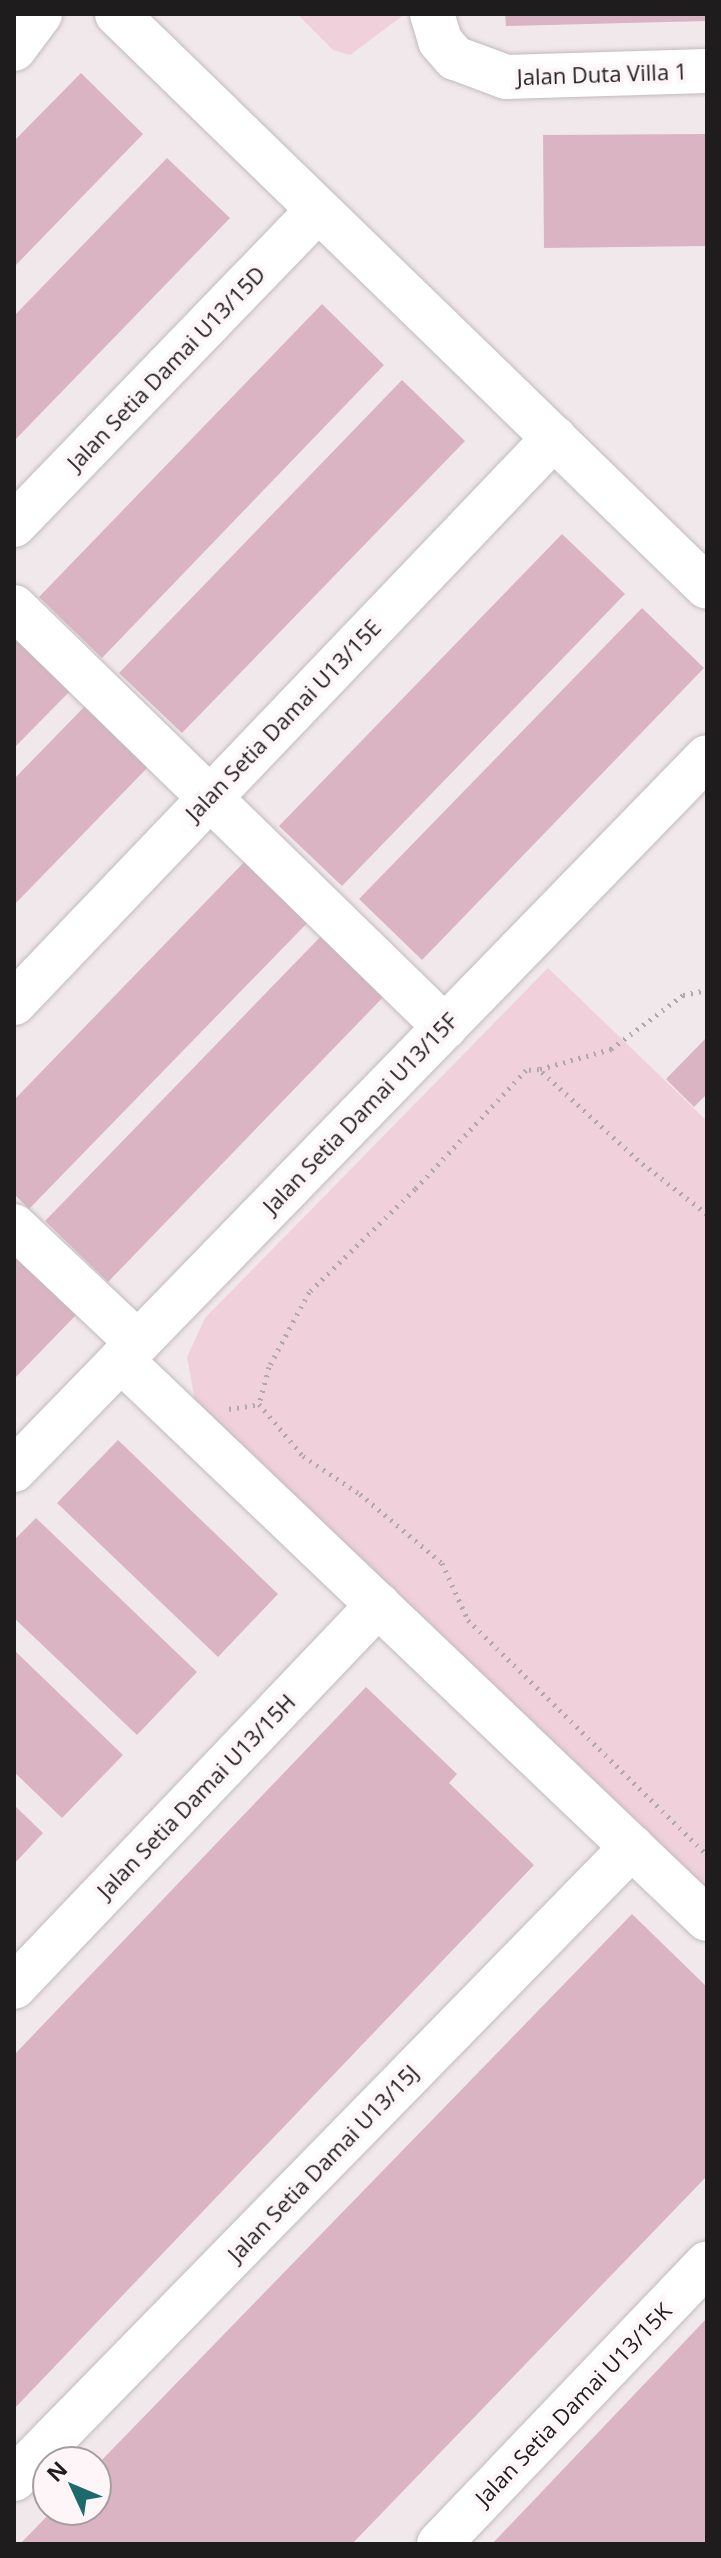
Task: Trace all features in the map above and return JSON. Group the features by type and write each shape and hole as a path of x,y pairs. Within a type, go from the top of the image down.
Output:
{"street":[{"path":"14,49 40,14"},
{"path":"117,14 707,587"},
{"name":"Jalan Duta Villa 1","path":"432,15 440,41 455,58 506,77 707,71"},
{"name":"Jalan Setia Damai U13/15D","path":"14,525 317,211"},
{"name":"Jalan Setia Damai U13/15E","path":"14,1003 554,438"},
{"path":"14,607 445,1027"},
{"name":"Jalan Setia Damai U13/15F","path":"14,1470 707,757"},
{"path":"14,1226 130,1351 378,1605 707,1919"},
{"name":"Jalan Setia Damai U13/15H","path":"14,1987 378,1605"},
{"name":"Jalan Setia Damai U13/15J","path":"14,2479 632,1847"},
{"name":"Jalan Setia Damai U13/15K","path":"439,2544 707,2264"}],"path":[{"path":"707,990 683,995 611,1049 526,1070 512,1080 415,1189 309,1292 269,1367 259,1404 303,1456 360,1494 442,1563 468,1620 707,1855"},
{"path":"539,1069 638,1160 707,1214"}],"shaded area":[{"path":"297,14 405,14 350,55 333,50"},
{"path":"548,968 707,1121 707,1892 195,1400 187,1357 205,1318"}],"building":[{"path":"505,14 707,14 707,21 506,26"},
{"path":"81,73 143,134 14,267 14,141"},
{"path":"707,134 707,246 544,248 543,135"},
{"path":"167,158 230,218 14,441 14,316"},
{"path":"322,304 384,365 102,658 39,597"},
{"path":"402,380 465,441 182,733 119,673"},
{"path":"562,534 625,594 342,886 279,826"},
{"path":"642,608 704,668 422,960 359,899"},
{"path":"14,629 74,687 14,748"},
{"path":"88,703 151,764 14,905 14,779"},
{"path":"250,856 313,917 29,1209 14,1194 14,1100"},
{"path":"328,929 390,990 108,1282 45,1221"},
{"path":"707,1037 707,1094 694,1107 666,1079"},
{"path":"14,1255 76,1315 14,1379"},
{"path":"118,1440 278,1594 218,1657 57,1503"},
{"path":"36,1518 197,1672 137,1735 14,1618 14,1540"},
{"path":"14,1650 123,1755 62,1818 14,1772"},
{"path":"366,1687 457,1774 449,1783 534,1865 14,2409 14,2055"},
{"path":"14,1805 43,1833 14,1864"},
{"path":"632,1914 707,1987 707,2176 352,2544 20,2544 37,2526 112,2526 112,2450"},
{"path":"707,2318 707,2544 492,2544"}]}
